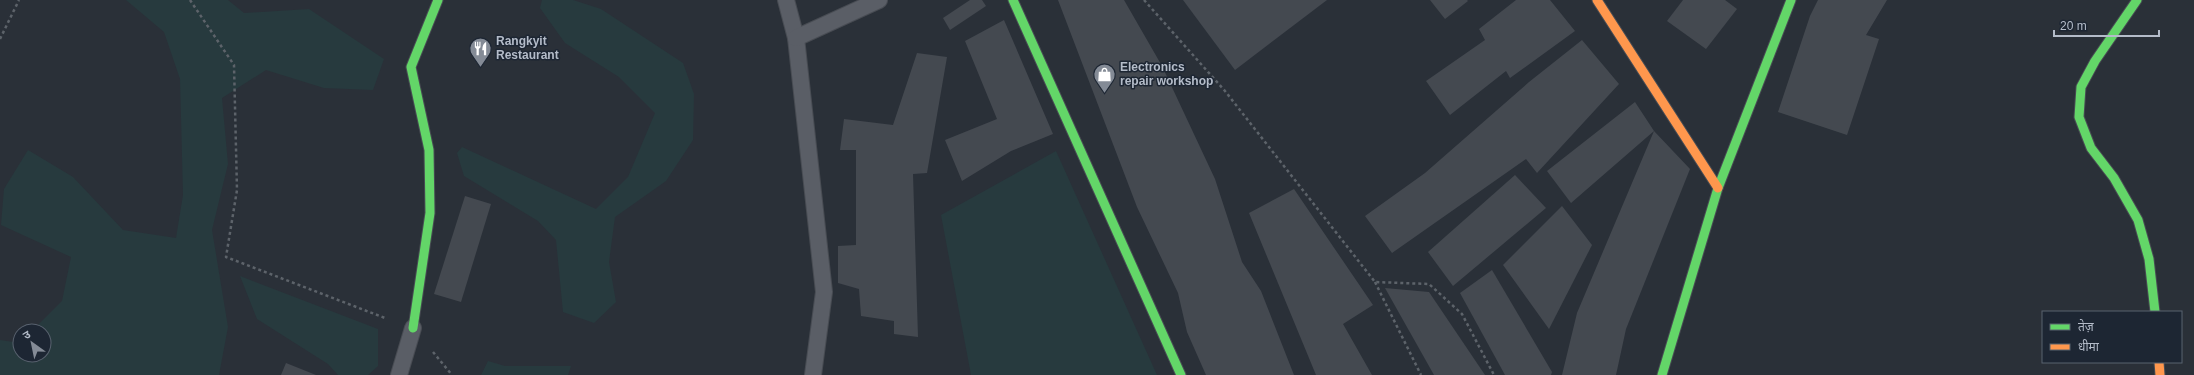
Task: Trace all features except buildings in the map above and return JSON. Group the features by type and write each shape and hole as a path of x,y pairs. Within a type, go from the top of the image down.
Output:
{"street":[{"path":"413,328 430,213 429,150 411,67 438,0"},
{"path":"1013,0 1181,375"},
{"path":"1597,0 1718,188"},
{"path":"1662,375 1718,188 1792,0"},
{"path":"2137,0 2095,61 2081,87 2079,117 2091,148 2114,178 2138,220 2149,259 2155,311"},
{"path":"2159,363 2160,375"}],"lane":[{"path":"786,0 796,38 824,292 813,375"},
{"path":"796,38 879,0"},
{"path":"399,375 413,328"}],"path":[{"path":"0,39 19,0"},
{"path":"190,0 234,65 237,190 226,257 413,328 452,375"},
{"path":"1144,0 1225,91 1375,282 1421,375"},
{"path":"1375,282 1429,284 1462,314 1494,375"}],"green space":[{"path":"126,0 228,0 244,13 309,9 384,59 373,90 324,88 266,70 222,98 228,164 212,230 228,327 219,375 0,375 0,340 12,342 12,363 52,363 52,323 40,323 62,301 71,257 1,225 4,189 28,150 73,177 123,230 176,238 183,195 180,79 164,32"},
{"path":"542,0 573,0 601,9 683,63 694,94 693,140 666,181 615,217 609,262 616,302 594,323 563,312 556,240 538,221 464,176 457,153 462,147 596,209 628,177 655,113 619,77 565,43 540,8"},
{"path":"1056,151 1157,375 971,375 941,215"},
{"path":"240,276 378,329 378,366 368,375 338,375 328,364 257,319"},
{"path":"488,361 505,366 571,366 568,375 481,375"}],"traffic: fast":[{"path":"413,328 430,213 429,150 411,67 438,0"},
{"path":"1013,0 1181,375"},
{"path":"1662,375 1718,188 1791,0"},
{"path":"2137,0 2095,61 2081,87 2079,117 2091,148 2114,178 2138,220 2149,259 2155,311"}],"traffic: slow":[{"path":"1597,0 1718,188"},
{"path":"2159,363 2160,375"}],"place":[{"name":"Rangkyit Restaurant","path":"481,68"},
{"name":"Electronics repair workshop","path":"1104,94"}]}
